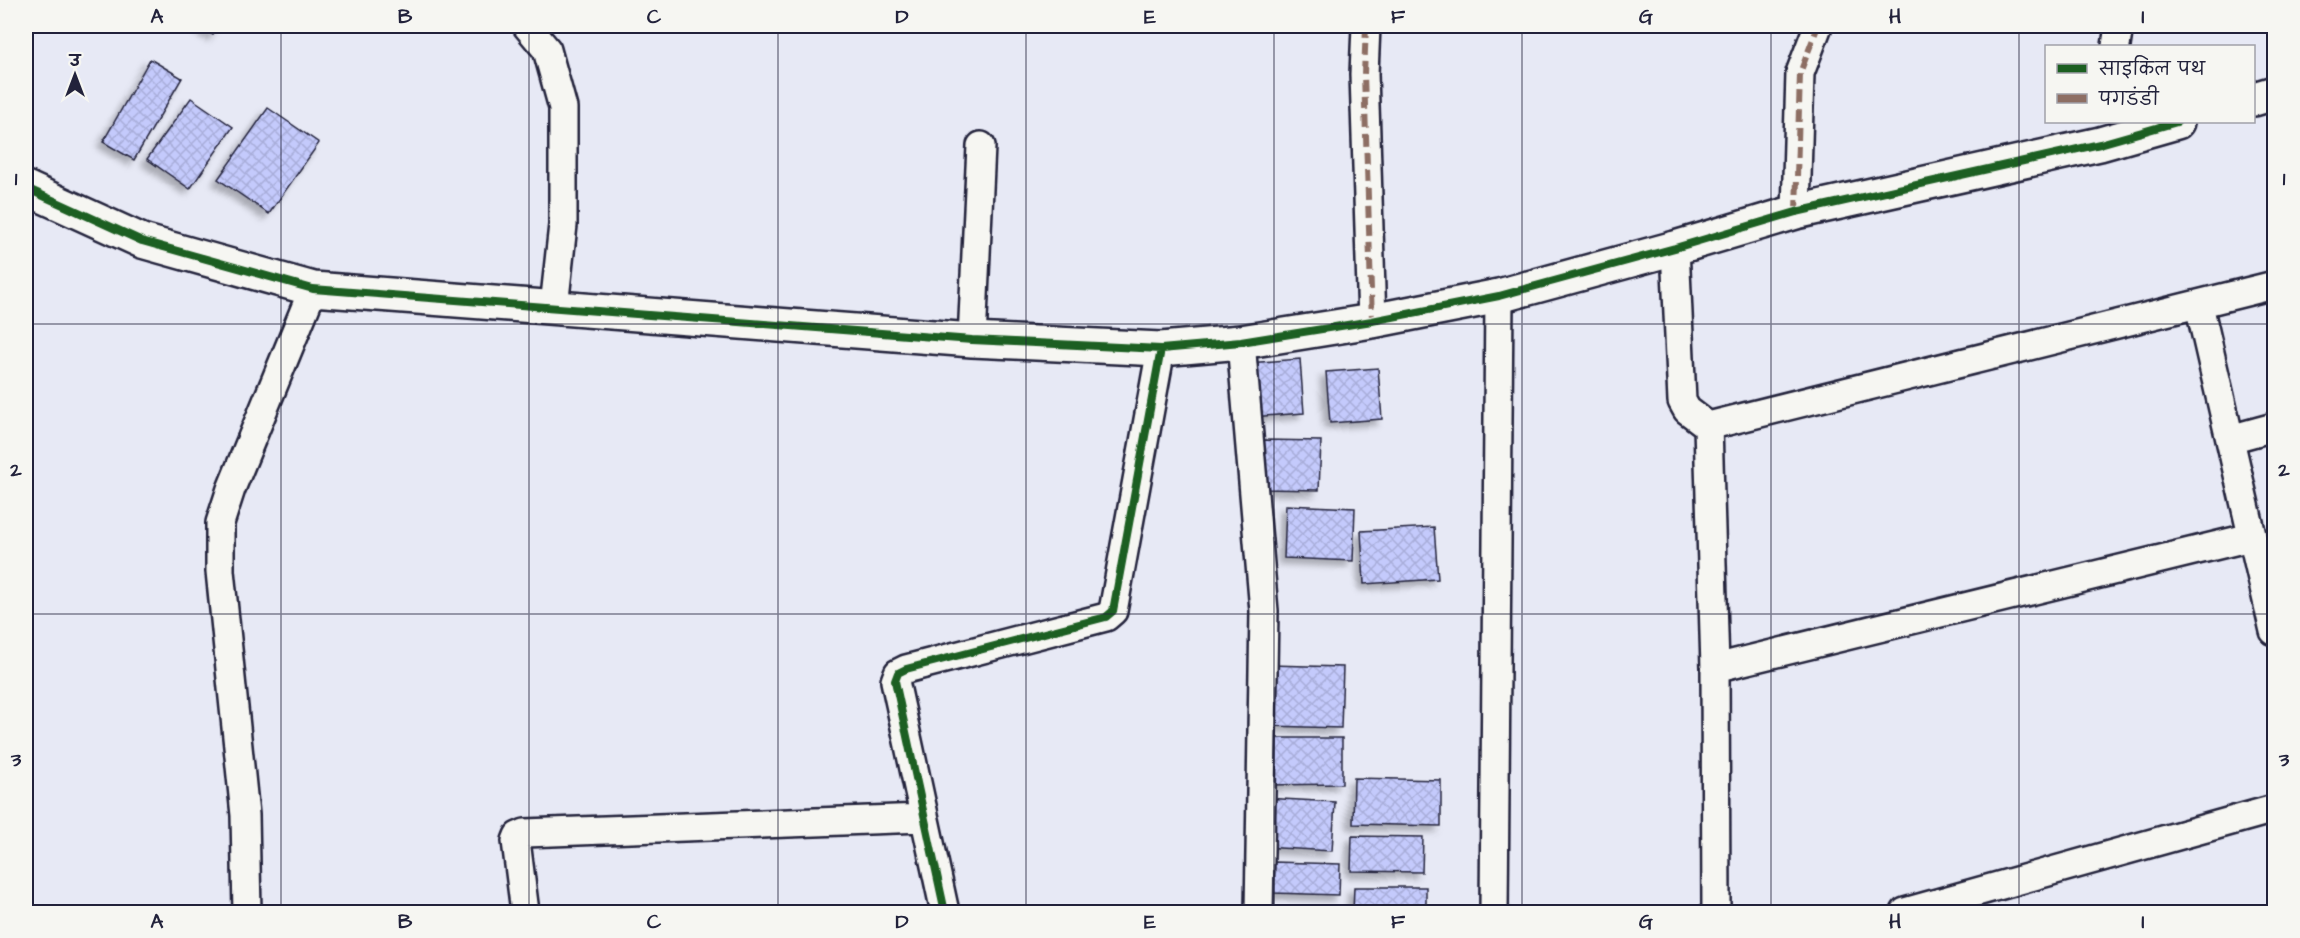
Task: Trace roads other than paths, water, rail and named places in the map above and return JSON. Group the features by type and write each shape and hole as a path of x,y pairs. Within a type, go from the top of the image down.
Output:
{"street":[{"path":"527,26 547,50 563,108 563,225 554,308"},
{"path":"1366,26 1364,74 1372,321"},
{"path":"1796,212 1800,73 1818,26"},
{"path":"2116,45 2119,26"},
{"path":"2255,98 2274,93"},
{"path":"26,188 142,241 313,289 972,340 1161,350 1241,342 1372,321 1499,296 1796,212 2102,133 2170,123"},
{"path":"972,340 981,146"},
{"path":"1675,248 1682,401 1687,410 1708,426"},
{"path":"1708,426 2274,285"},
{"path":"247,912 245,815 220,571 220,523 231,489 313,289"},
{"path":"1494,912 1499,296"},
{"path":"2199,304 2274,630"},
{"path":"1241,342 1264,611 1259,912"},
{"path":"945,912 895,681 898,673 1106,617 1113,611 1161,350"},
{"path":"1708,426 1715,668 1716,912"},
{"path":"2230,439 2274,427"},
{"path":"1715,668 2251,537"},
{"path":"1905,912 1956,905 2273,814"},
{"path":"525,912 516,841 518,836 525,833 923,818"}]}
